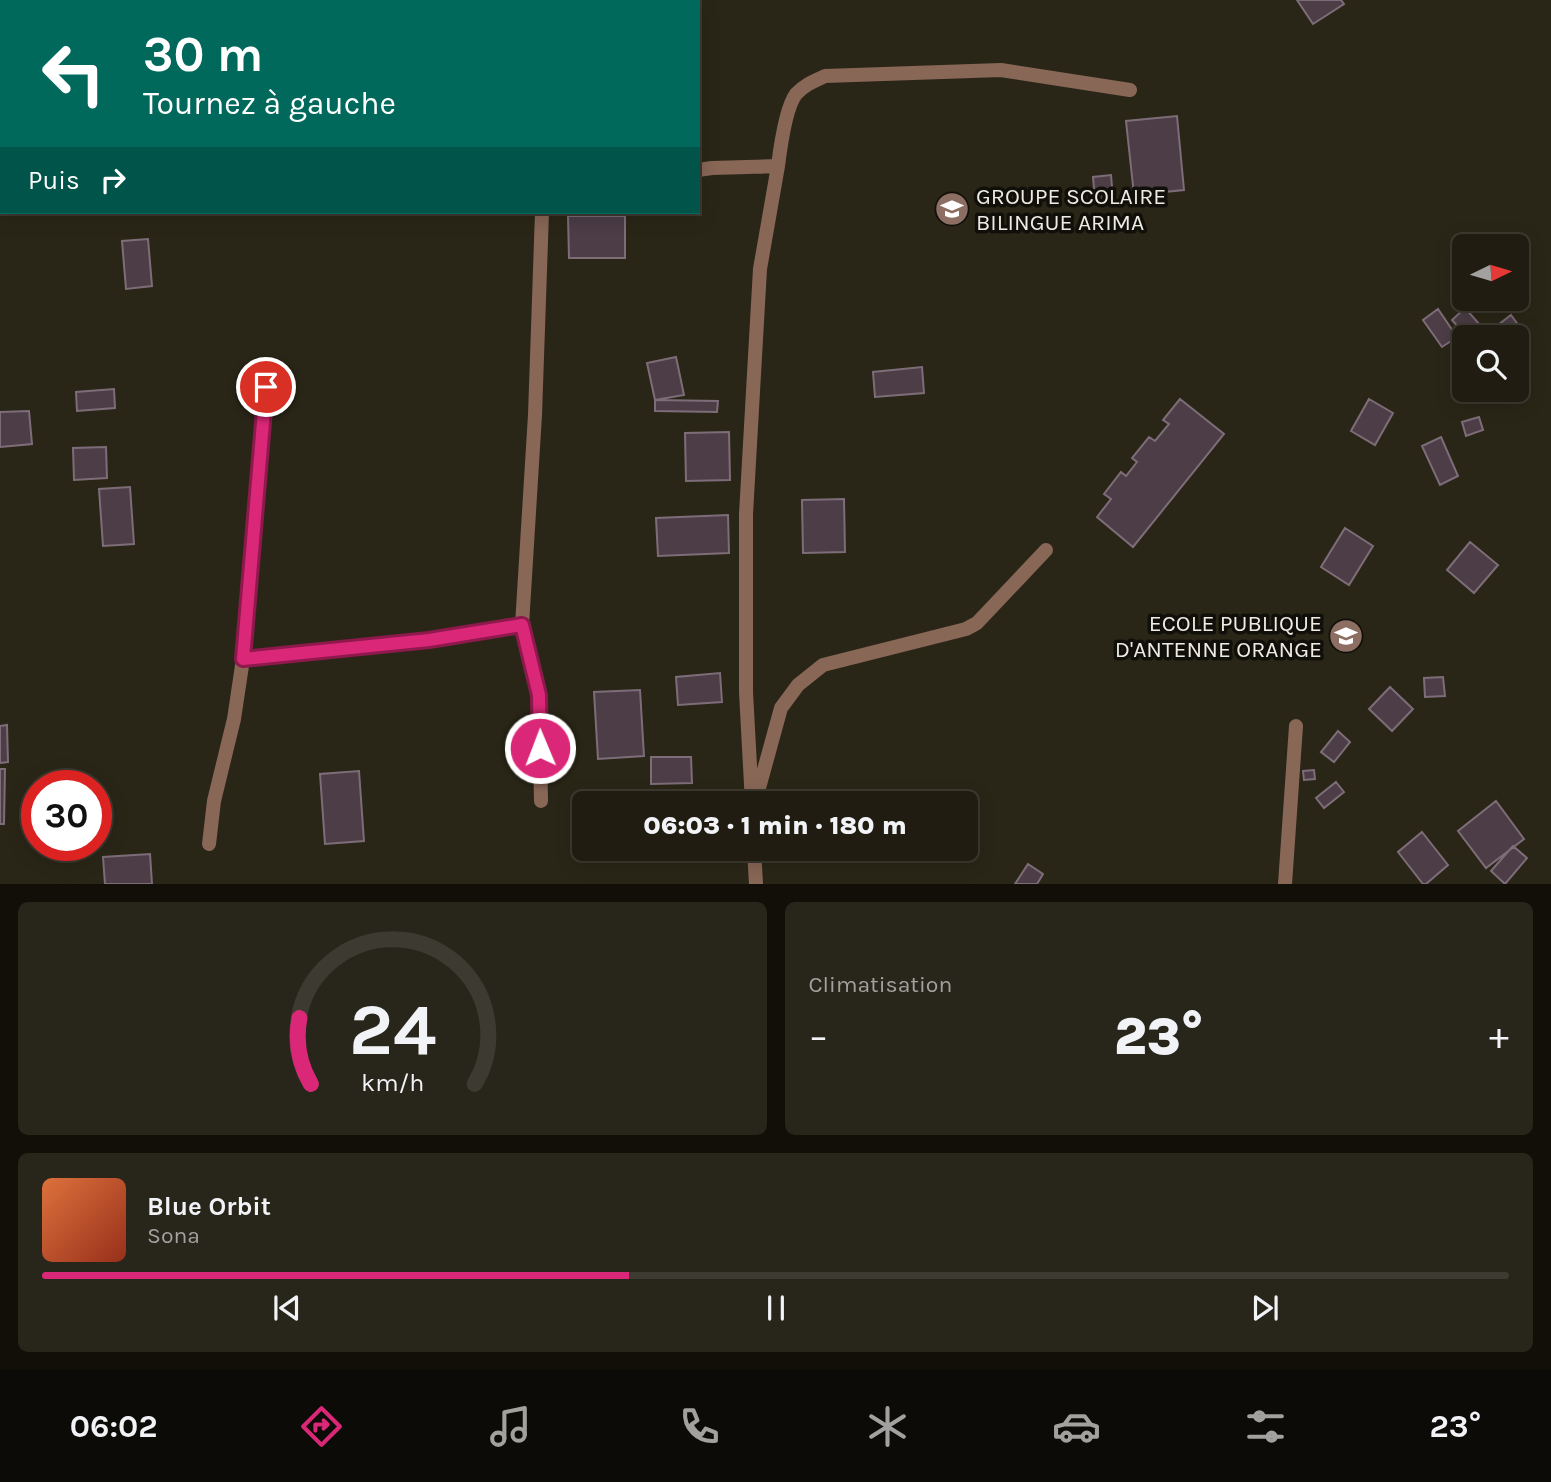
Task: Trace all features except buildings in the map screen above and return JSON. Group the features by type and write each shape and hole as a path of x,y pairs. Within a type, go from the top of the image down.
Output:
{"street":[{"path":"753,791 746,692 746,514 760,269 780,144 794,96 806,85 825,76 1001,70 1130,90"},
{"path":"700,170 778,166"},
{"path":"541,801 539,695 522,625 535,415 542,214"},
{"path":"209,844 214,801 234,719 243,659 266,387"},
{"path":"757,791 781,708 798,685 823,665 966,629 977,623 1046,550"},
{"path":"243,659 429,640 522,625"},
{"path":"1285,884 1296,726"},
{"path":"755,861 756,884"}],"place":[{"name":"GROUPE SCOLAIRE BILINGUE ARIMA","path":"952,209"},
{"name":"ECOLE PUBLIQUE D'ANTENNE ORANGE","path":"1346,636"}],"route":[{"path":"266,387 243,659 429,640 522,625 539,695 540,748"}]}
